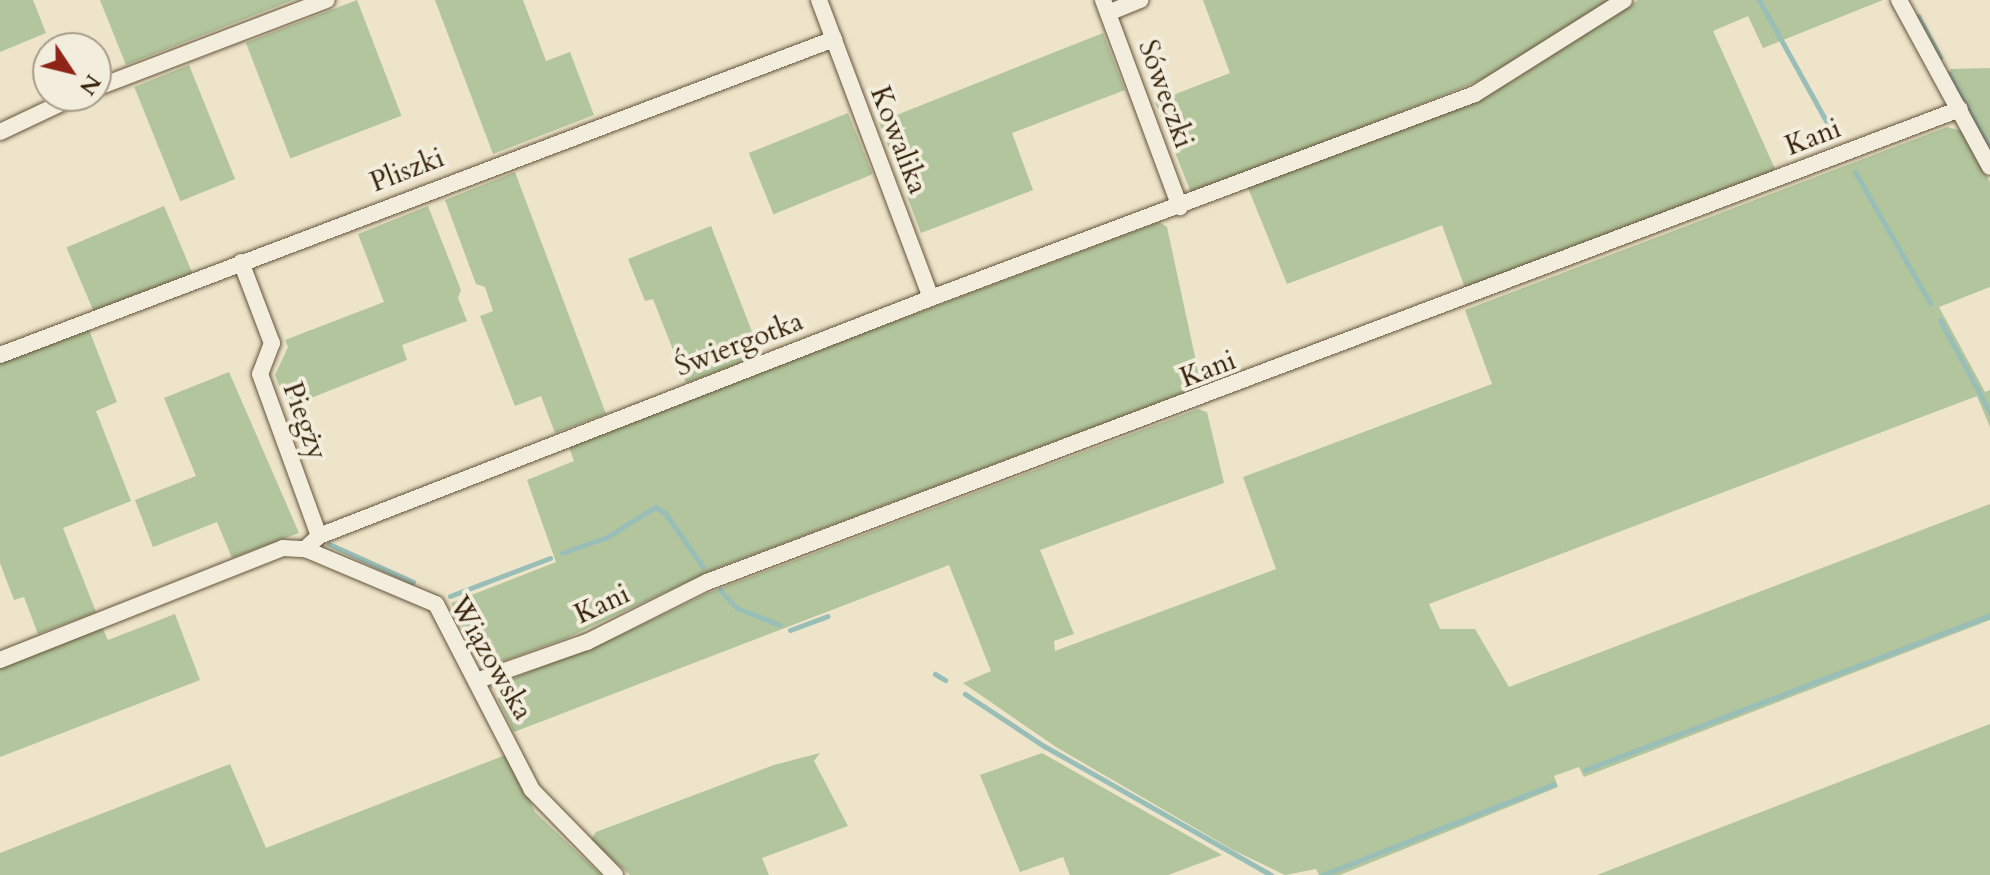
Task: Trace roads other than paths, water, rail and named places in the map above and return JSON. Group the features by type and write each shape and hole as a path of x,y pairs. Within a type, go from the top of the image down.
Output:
{"street":[{"path":"112,82 327,0"},
{"name":"Kowalika","path":"819,0 931,298"},
{"path":"1105,6 1140,0"},
{"name":"Świergotka","path":"319,536 931,298 1475,94 1624,0"},
{"path":"1899,0 1990,167"},
{"name":"Sóweczki","path":"1105,6 1180,207"},
{"name":"Pliszki","path":"0,355 834,39"},
{"name":"Kani","path":"476,681 587,642 707,582 1960,109"},
{"path":"0,132 42,112"},
{"name":"Piegży","path":"241,262 272,343 260,374 319,536"},
{"path":"0,660 283,548 305,549 319,536"},
{"name":"Wiązowska","path":"305,549 436,604 532,790 615,875"}],"waterway":[{"path":"1759,0 1835,137"},
{"path":"1918,16 1940,57"},
{"path":"1949,73 1990,148"},
{"path":"1855,172 1930,303"},
{"path":"1940,320 1990,413"},
{"path":"562,553 607,537 655,507 665,513 703,567"},
{"path":"329,544 413,582"},
{"path":"450,596 550,558"},
{"path":"720,590 737,608 780,625"},
{"path":"1585,770 1990,615"},
{"path":"790,630 828,616"},
{"path":"935,674 945,680"},
{"path":"965,694 1044,746 1271,875"},
{"path":"1322,875 1554,784"}]}
